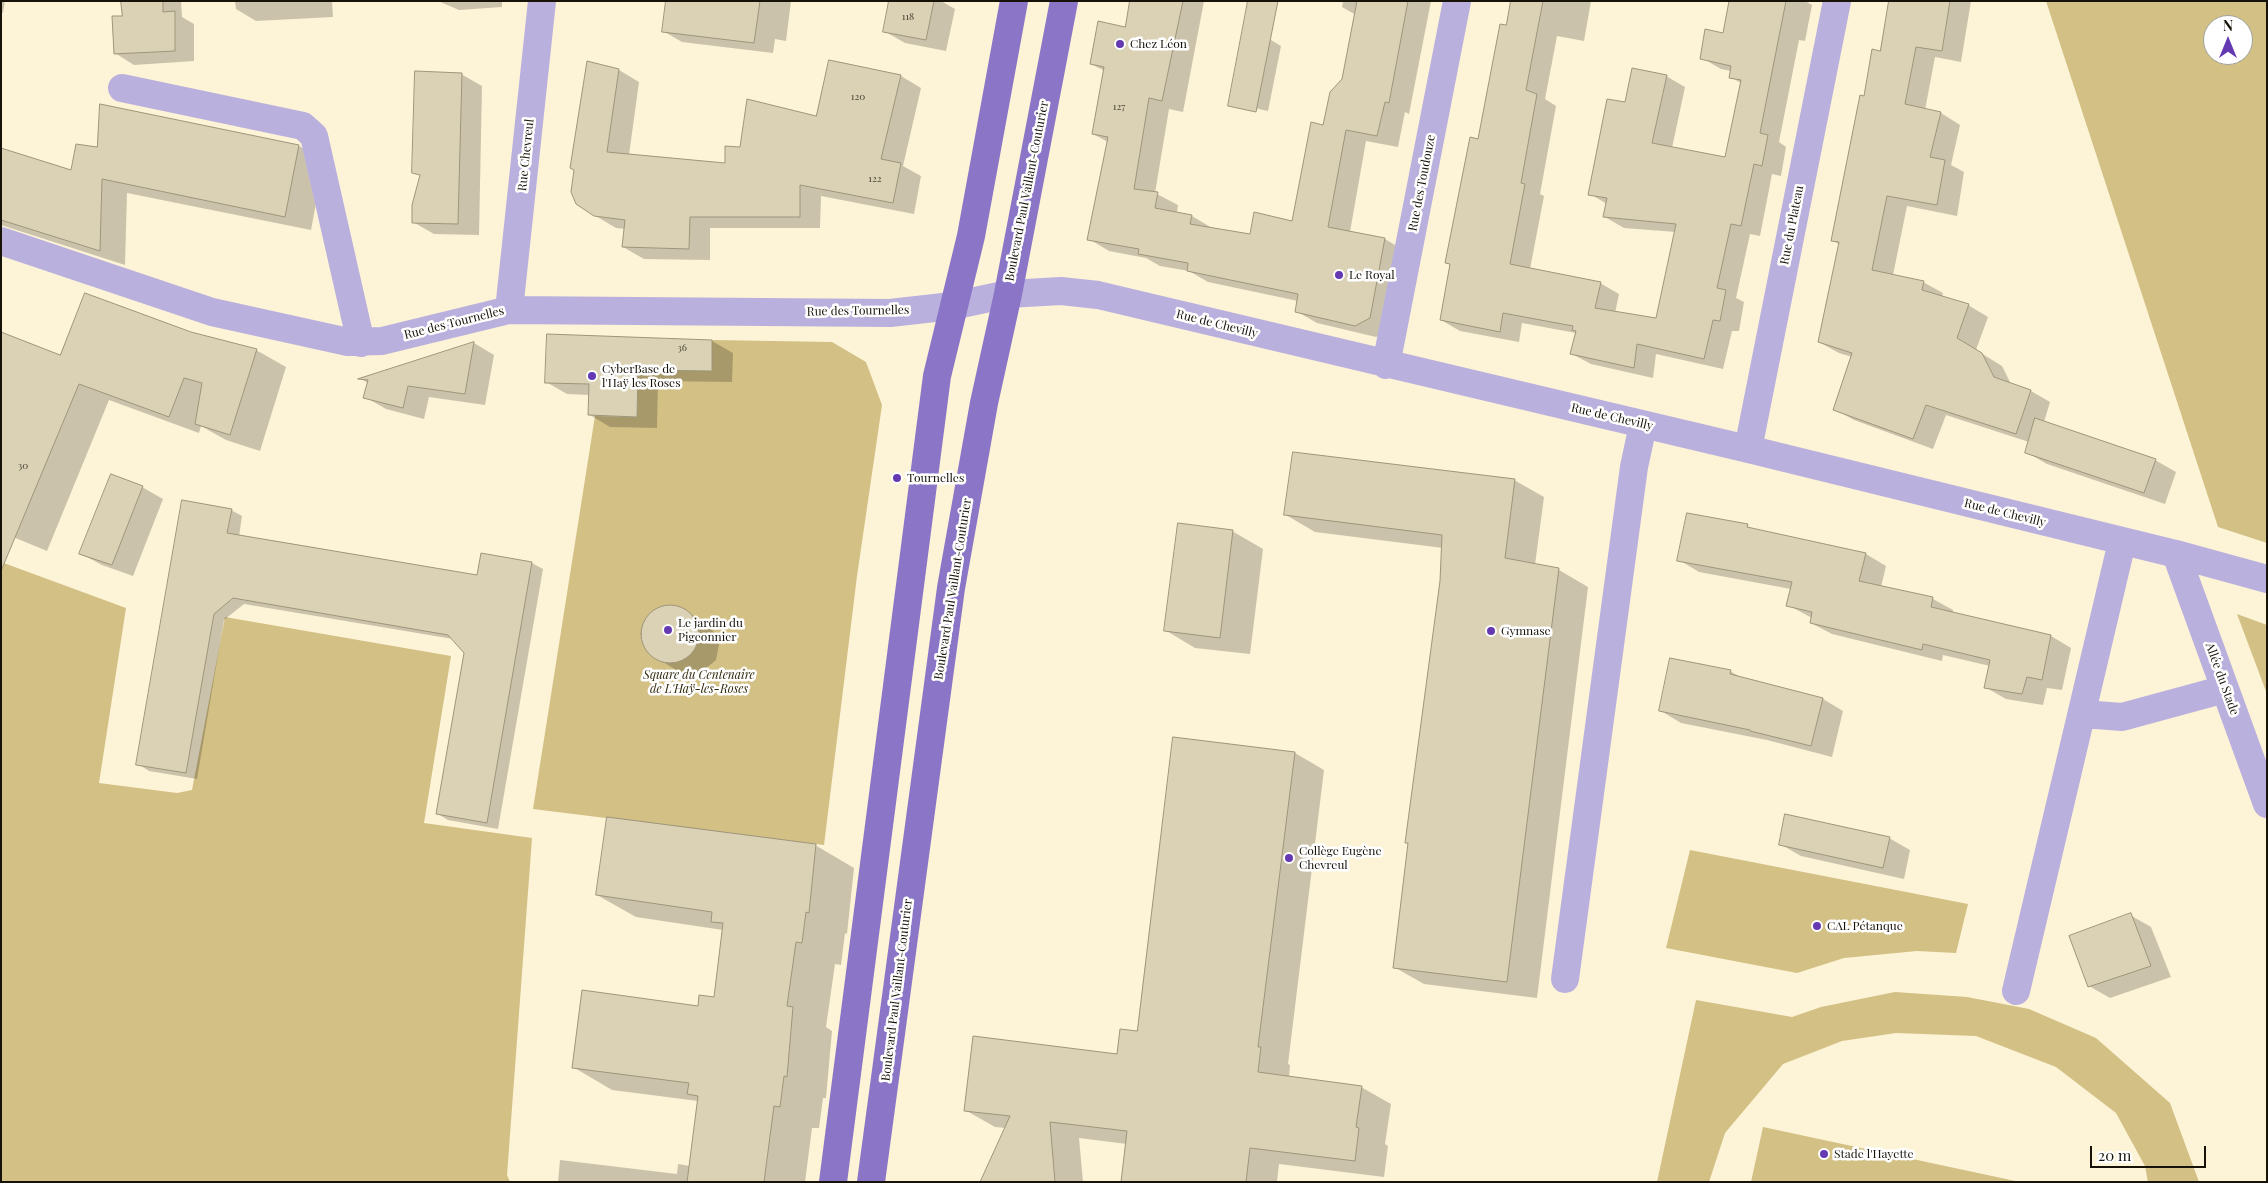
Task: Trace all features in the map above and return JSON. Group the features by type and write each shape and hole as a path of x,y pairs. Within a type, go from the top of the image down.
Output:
{"main road":[{"path":"833,1182 937,376 952,306 971,236 1014,1"},
{"name":"Boulevard Paul Vaillant-Couturier","path":"871,1182 951,588 984,403 1008,294 1064,1"}],"street":[{"name":"Rue Chevreul","path":"509,310 542,1"},
{"name":"Rue des Toudouze","path":"1386,365 1457,1"},
{"name":"Rue du Plateau","path":"1748,449 1837,1"},
{"path":"122,88 303,126 314,136 361,342"},
{"name":"Rue des Tournelles","path":"1,241 212,312 348,342 382,340 509,310 890,313 952,306"},
{"name":"Rue de Chevilly","path":"952,306 1008,294 1061,291 1098,295 1386,365 1748,449 2176,554 2267,579"},
{"path":"1565,979 1634,467 1643,425"},
{"path":"2016,991 2083,714 2122,542"},
{"name":"Allée du Stade","path":"2176,554 2267,804"},
{"path":"2083,714 2122,717 2225,689"}],"green space":[{"path":"2046,1 2267,1 2267,543 2218,527"},
{"name":"Square du Centenaire de L'Haÿ-les-Roses","path":"712,340 832,342 866,362 882,405 857,576 824,845 533,809 595,416 637,417 638,369 712,371"},
{"path":"1,562 126,608 99,783 177,793 192,790 225,617 451,656 424,823 532,838 507,1175 510,1182 1,1182"},
{"path":"2237,614 2267,625 2267,694"},
{"name":"CAL Pétanque","path":"1690,850 1968,904 1956,953 1917,951 1844,958 1797,973 1666,948"},
{"path":"1895,992 1967,997 2029,1009 2096,1038 2170,1103 2199,1182 2148,1182 2145,1166 2116,1113 2056,1067 1976,1036 1896,1033 1842,1041 1783,1064 1725,1133 1709,1182 1657,1182 1696,1000 1792,1017 1821,1007"},
{"name":"Stade l'Hayette","path":"1763,1127 2020,1182 1751,1182"}],"building":[{"path":"121,1 163,1 163,12 175,11 175,51 114,54 112,16 122,16"},
{"path":"666,1 760,1 754,43 662,32"},
{"path":"889,1 934,1 926,40 883,32"},
{"path":"1130,1 1183,1 1162,101 1149,98 1134,189 1158,192 1155,208 1192,215 1190,224 1250,234 1254,212 1292,221 1311,122 1323,125 1330,92 1342,79 1357,1 1408,1 1389,103 1385,102 1377,136 1346,130 1328,227 1385,238 1370,318 1355,326 1295,312 1298,294 1187,271 1188,263 1138,254 1139,249 1087,240 1108,137 1092,134 1104,67 1090,64 1098,21 1125,27"},
{"path":"1248,1 1278,1 1256,112 1228,106"},
{"path":"1511,1 1543,1 1526,90 1537,94 1521,183 1525,184 1510,264 1601,282 1595,308 1656,318 1676,224 1603,217 1607,198 1588,195 1607,99 1625,102 1632,68 1667,75 1652,143 1725,157 1741,80 1729,78 1731,66 1700,59 1705,29 1723,33 1729,1 1786,1 1760,133 1768,135 1762,166 1754,164 1741,226 1731,224 1717,288 1726,290 1720,321 1713,320 1704,359 1637,344 1634,368 1570,354 1576,331 1572,330 1573,326 1503,313 1500,332 1440,320 1450,264 1445,263 1470,137 1478,139 1500,24 1506,25"},
{"path":"1889,1 1950,1 1942,51 1916,47 1905,104 1941,112 1930,157 1945,160 1937,205 1887,196 1872,270 1924,281 1922,290 1969,304 1957,338 1982,353 1994,377 2031,390 2016,434 1926,405 1913,439 1833,410 1852,353 1818,342 1839,242 1831,241 1860,95 1864,96 1872,49 1880,51"},
{"path":"829,60 901,75 881,159 901,163 893,203 800,185 800,217 690,217 689,249 622,247 625,220 594,216 576,204 571,192 574,170 570,168 587,61 619,69 607,152 725,163 725,146 740,147 747,99 816,116"},
{"path":"415,71 462,73 458,224 412,223 412,205 420,175 412,173"},
{"path":"100,104 299,145 285,217 102,179 100,251 1,220 1,148 71,170 76,144 97,147"},
{"path":"85,293 191,332 257,349 230,435 195,424 202,383 184,378 169,417 79,384 1,571 1,332 60,355"},
{"name":"CyberBase de l'Haÿ les Roses","path":"547,334 712,340 712,371 638,370 637,417 588,415 589,384 545,383"},
{"path":"474,342 465,394 408,386 403,408 363,398 368,380 358,379"},
{"path":"2035,418 2156,459 2144,493 2025,453"},
{"path":"1293,452 1515,479 1505,558 1559,568 1507,982 1393,968 1408,843 1405,843 1440,581 1442,535 1284,515"},
{"path":"111,474 143,486 112,565 79,554"},
{"path":"182,500 232,509 227,533 477,575 481,553 532,562 487,823 436,814 464,653 448,635 233,598 214,614 186,773 136,765"},
{"path":"1687,513 1748,524 1747,527 1866,553 1859,581 1933,597 1931,607 2051,635 2042,680 2027,677 2022,694 1984,688 1990,660 1923,644 1922,650 1810,623 1812,612 1786,606 1792,582 1677,561"},
{"path":"1178,523 1233,530 1220,638 1164,631"},
{"path":"664,605 676,605 691,613 699,628 699,640 691,655 676,663 664,663 649,655 641,640 641,628 649,613"},
{"path":"1670,658 1731,670 1730,674 1823,698 1811,746 1750,730 1659,711"},
{"path":"1173,737 1295,752 1258,1047 1261,1047 1258,1072 1362,1086 1356,1127 1359,1128 1355,1161 1250,1148 1246,1182 1121,1182 1127,1131 1050,1122 1055,1182 980,1182 1010,1116 964,1111 973,1036 1117,1054 1120,1029 1137,1031"},
{"path":"1785,814 1890,837 1883,868 1779,845"},
{"path":"607,817 816,844 809,913 806,912 802,943 796,942 787,1006 793,1007 787,1077 784,1076 780,1107 774,1106 764,1182 687,1182 698,1096 687,1094 689,1083 572,1068 582,990 698,1006 699,995 714,997 723,923 711,922 712,912 596,895"},
{"path":"2131,913 2151,966 2088,987 2069,936"}],"place":[{"name":"Chez Léon","path":"1120,44"},
{"name":"Le Royal","path":"1339,275"},
{"name":"CyberBase de l'Haÿ les Roses","path":"592,376"},
{"name":"Tournelles","path":"897,478"},
{"name":"Le jardin du Pigeonnier","path":"668,630"},
{"name":"Gymnase","path":"1491,631"},
{"name":"Collège Eugène Chevreul","path":"1289,858"},
{"name":"CAL Pétanque","path":"1817,926"},
{"name":"Stade l'Hayette","path":"1824,1154"}]}
